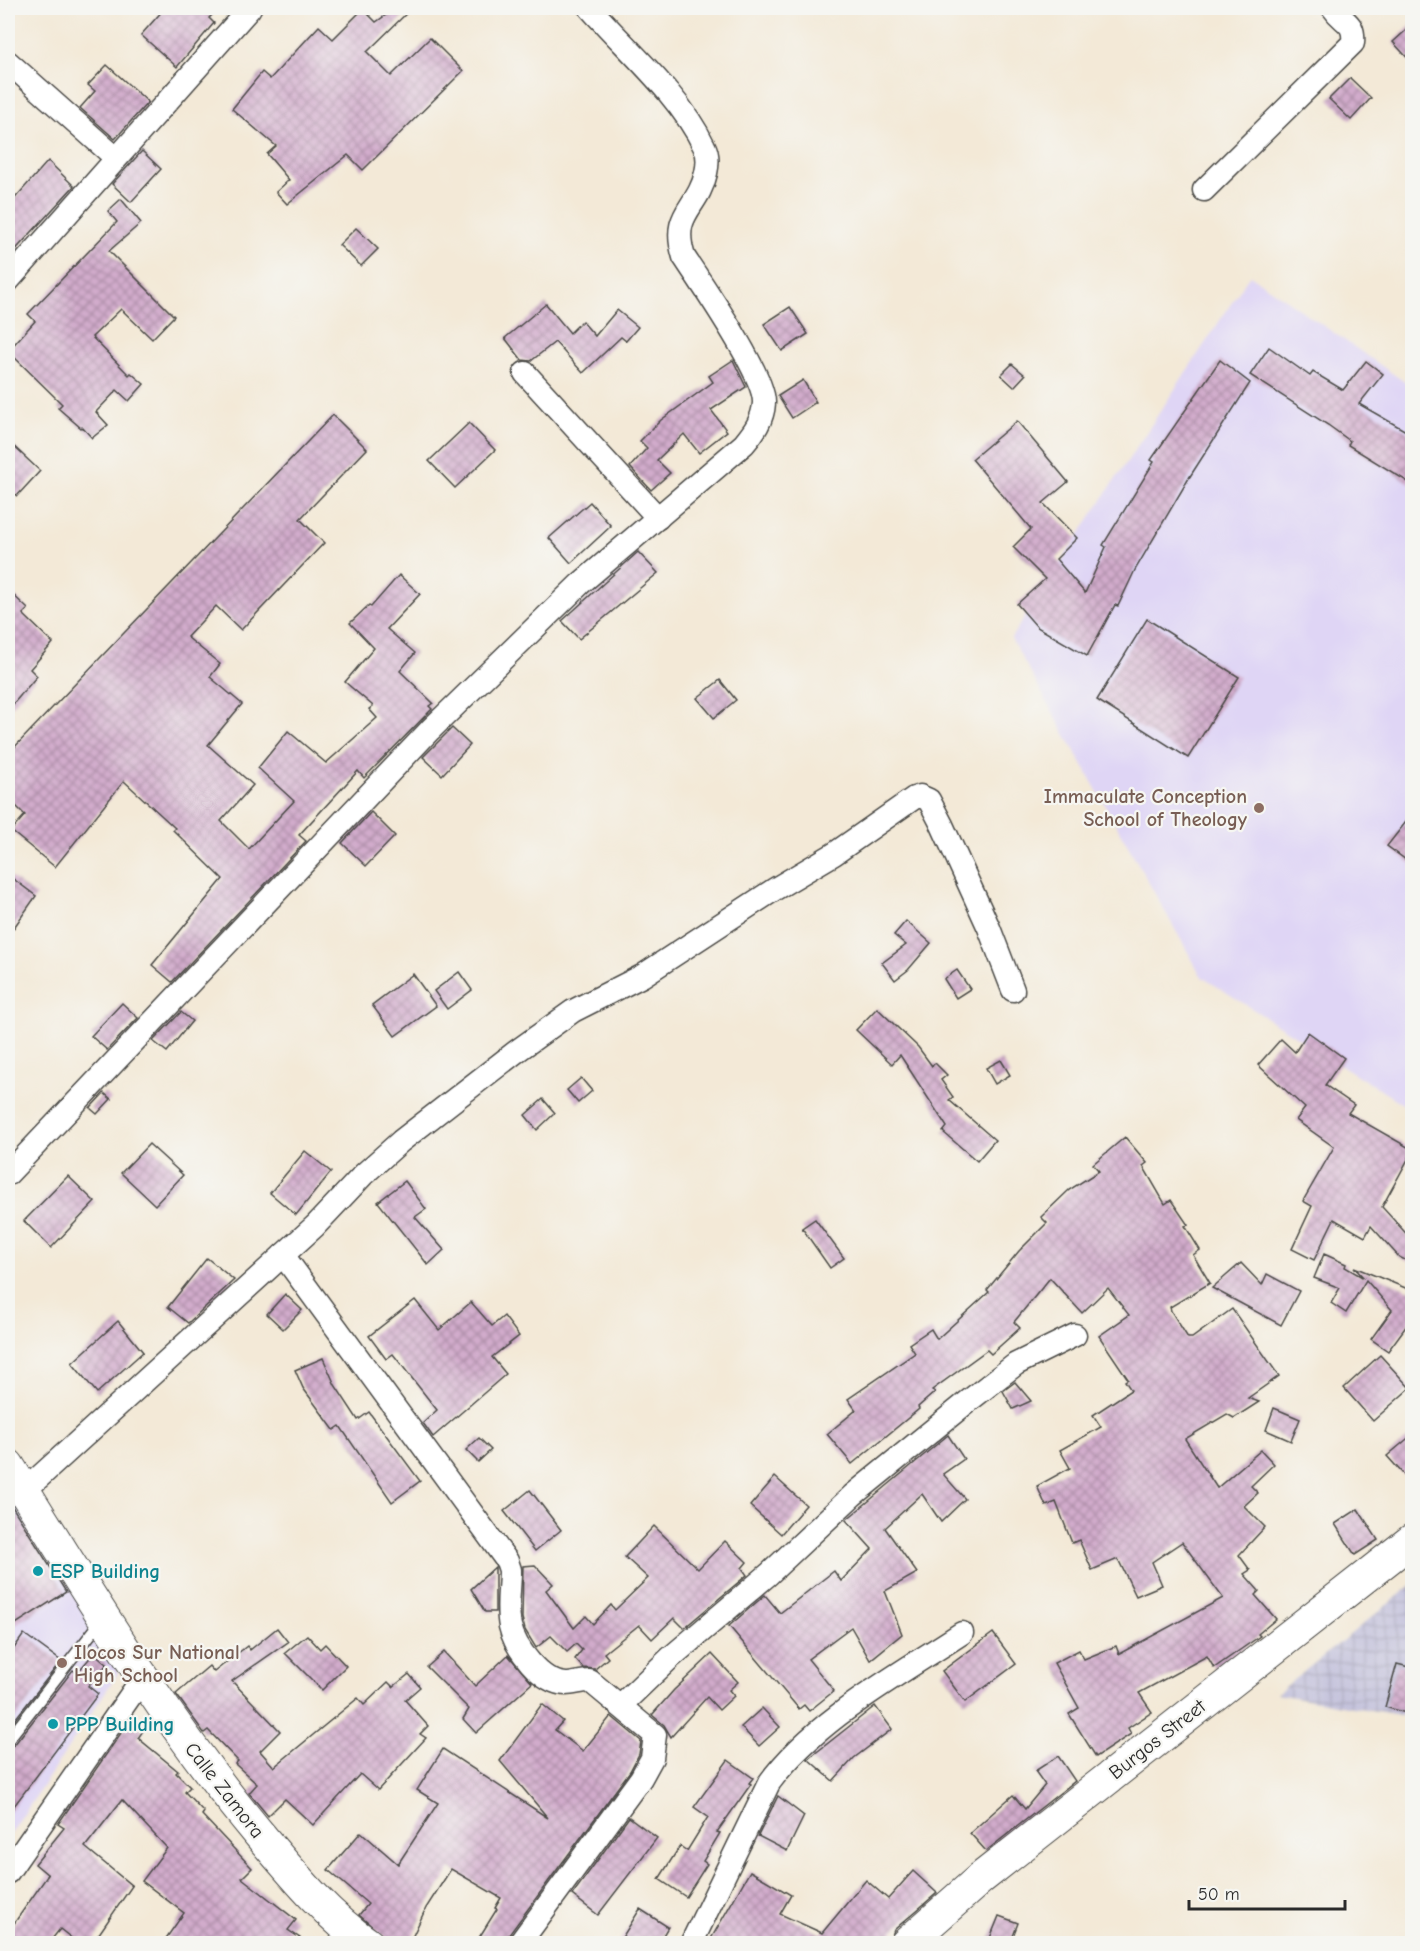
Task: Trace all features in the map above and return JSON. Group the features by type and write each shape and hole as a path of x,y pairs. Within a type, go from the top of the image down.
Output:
{"main road":[{"name":"Calle Zamora","path":"16,1478 142,1679 213,1778 303,1886 365,1942"},
{"name":"Burgos Street","path":"906,1944 981,1878 1413,1540"}],"street":[{"path":"8,281 250,8"},
{"path":"8,1174 430,730 580,584 744,444 756,430 761,417 763,393 757,373 684,257 678,238 680,225 704,180 707,160 705,147 672,97 590,8"},
{"path":"1203,190 1321,71 1353,44 1354,32 1333,8"},
{"path":"8,62 116,158"},
{"path":"525,373 658,518"},
{"path":"16,1478 283,1255 401,1141 517,1051 573,1011 642,976 775,889 834,854 914,798 920,796 929,800 942,825 989,928 1013,990"},
{"path":"283,1255 507,1561 510,1570 510,1627 515,1640 536,1668 551,1679 566,1684 590,1681 656,1735 652,1758 618,1811 519,1944"},
{"path":"621,1705 670,1658 769,1574 854,1495 966,1403 1016,1364 1076,1335"},
{"path":"691,1944 769,1783 784,1763 862,1699 962,1633"},
{"path":"8,1872 142,1679"}],"lane":[{"path":"8,1740 104,1617"}],"shaded area":[{"name":"Immaculate Conception School of Theology","path":"1250,275 1412,387 1412,1110 1202,977 1011,638"},
{"name":"Ilocos Sur National High School","path":"8,1491 114,1654 118,1673 8,1838"},
{"path":"1412,1585 1412,1717 1276,1694"}],"building":[{"path":"165,8 219,8 209,18 214,23 177,67 141,35"},
{"path":"396,8 411,9 367,52 391,76 430,38 463,71 363,170 348,155 287,204 276,192 289,180 267,154 276,146 232,109 262,72 270,79 319,26 333,39 363,9 376,22"},
{"path":"1413,24 1413,64 1393,42"},
{"path":"107,65 148,102 115,139 80,108 95,91 88,85"},
{"path":"1350,78 1371,98 1351,120 1329,99"},
{"path":"142,151 161,169 131,202 112,184"},
{"path":"48,161 74,186 8,258 8,206"},
{"path":"121,199 141,223 109,251 174,316 152,339 121,309 92,337 129,375 131,373 144,384 129,401 117,390 96,412 108,425 92,438 58,408 62,404 8,351 35,321 28,314 117,222 108,211"},
{"path":"356,228 378,249 361,266 339,245"},
{"path":"546,304 570,333 582,321 595,336 617,310 638,327 626,341 621,337 583,373 555,342 531,361 522,360 505,338"},
{"path":"790,307 808,334 782,351 764,324"},
{"path":"1269,347 1310,376 1313,372 1343,390 1366,361 1383,374 1359,404 1413,435 1413,485 1348,445 1350,441 1328,425 1250,375"},
{"path":"733,360 746,387 711,410 727,431 699,453 684,434 657,460 670,473 651,490 630,467 647,448 640,441 661,420 713,382 709,376"},
{"path":"1220,360 1250,383 1189,478 1135,570 1118,606 1115,605 1087,656 1037,627 1017,604 1045,579 1013,547 1031,529 972,459 1017,421 1068,482 1043,503 1077,538 1056,559 1085,593 1106,547 1103,545 1154,462 1151,460"},
{"path":"1012,364 1025,375 1014,387 1001,375"},
{"path":"803,380 816,402 792,418 778,396"},
{"path":"333,415 367,449 300,519 324,543 241,630 216,606 187,637 220,664 210,677 242,704 208,745 253,785 221,821 249,849 294,801 258,768 288,731 326,763 377,718 369,709 373,706 345,682 374,648 350,623 369,605 371,607 399,575 420,594 387,629 415,653 400,671 433,703 429,706 432,709 364,778 358,771 299,835 306,841 172,982 152,965 223,879 173,830 175,828 124,781 55,867 11,831 25,815 8,798 8,754"},
{"path":"469,423 495,450 455,488 429,461"},
{"path":"8,441 40,471 17,496 8,488"},
{"path":"590,502 611,526 571,563 549,538"},
{"path":"638,552 658,573 579,639 562,621"},
{"path":"8,590 28,609 23,614 53,643 30,669 37,676 8,710"},
{"path":"1147,619 1239,677 1188,758 1097,700"},
{"path":"720,680 736,700 714,718 697,698"},
{"path":"452,728 470,745 442,775 423,757"},
{"path":"371,812 395,836 366,866 342,843"},
{"path":"1413,813 1413,865 1387,846"},
{"path":"8,875 36,896 8,936"},
{"path":"906,921 931,943 908,970 895,980 882,963 906,945 894,935"},
{"path":"957,970 970,989 956,998 944,979"},
{"path":"459,972 472,990 447,1009 434,991"},
{"path":"413,974 436,1006 395,1036 372,1005"},
{"path":"122,1003 138,1018 107,1050 91,1036"},
{"path":"877,1008 918,1047 932,1066 935,1063 947,1075 941,1080 953,1097 949,1100 995,1140 977,1161 943,1132 947,1127 900,1055 892,1064 856,1030"},
{"path":"181,1012 192,1021 167,1052 153,1041"},
{"path":"1308,1032 1344,1058 1325,1085 1354,1105 1348,1113 1413,1150 1382,1207 1413,1241 1413,1264 1399,1257 1371,1226 1365,1237 1334,1219 1314,1260 1292,1249 1312,1206 1303,1201 1334,1147 1296,1120 1305,1108 1258,1065 1281,1039 1295,1052"},
{"path":"1001,1060 1010,1075 995,1084 986,1068"},
{"path":"581,1078 592,1091 578,1103 567,1090"},
{"path":"104,1093 111,1099 97,1114 90,1108"},
{"path":"543,1099 555,1113 537,1130 525,1115"},
{"path":"1125,1137 1147,1163 1143,1166 1165,1204 1171,1200 1188,1225 1185,1226 1200,1250 1193,1255 1210,1283 1170,1307 1188,1338 1192,1338 1232,1309 1279,1376 1248,1398 1259,1402 1234,1418 1227,1414 1185,1439 1217,1488 1261,1450 1274,1464 1251,1486 1258,1493 1244,1506 1265,1527 1239,1555 1250,1570 1244,1574 1259,1591 1255,1595 1276,1619 1258,1634 1260,1636 1214,1668 1207,1656 1139,1693 1152,1712 1128,1728 1131,1734 1096,1757 1069,1714 1079,1708 1054,1663 1079,1650 1084,1659 1116,1646 1119,1654 1223,1598 1182,1542 1152,1562 1162,1585 1136,1596 1118,1559 1092,1570 1079,1540 1072,1543 1056,1502 1046,1506 1037,1486 1070,1468 1060,1450 1101,1427 1093,1415 1131,1390 1125,1381 1128,1379 1099,1336 1129,1315 1108,1288 1082,1313 1050,1278 1014,1322 1020,1328 991,1354 987,1350 932,1390 935,1392 918,1407 919,1409 852,1464 827,1434 856,1410 848,1399 915,1353 909,1344 931,1329 937,1339 989,1292 987,1290 1019,1251 1047,1223 1041,1217 1069,1190 1099,1171 1093,1164"},
{"path":"149,1144 183,1175 155,1205 121,1173"},
{"path":"305,1151 331,1172 296,1215 270,1193"},
{"path":"68,1176 95,1202 51,1248 24,1221"},
{"path":"405,1181 426,1209 415,1217 444,1250 428,1265 378,1202"},
{"path":"815,1219 844,1258 830,1268 802,1228"},
{"path":"1324,1254 1346,1264 1345,1267 1364,1278 1354,1267 1413,1291 1413,1317 1388,1351 1371,1339 1392,1310 1366,1280 1346,1313 1331,1303 1340,1288 1314,1278"},
{"path":"207,1258 234,1280 188,1323 168,1307"},
{"path":"1241,1263 1262,1285 1267,1274 1299,1291 1281,1325 1212,1288"},
{"path":"285,1294 302,1310 283,1329 267,1314"},
{"path":"415,1300 439,1330 471,1302 492,1326 504,1316 519,1336 492,1357 506,1374 433,1437 423,1423 437,1410 393,1354 386,1359 369,1336"},
{"path":"118,1321 143,1352 97,1393 72,1363"},
{"path":"1380,1355 1410,1388 1373,1421 1344,1388"},
{"path":"323,1358 335,1385 358,1420 369,1412 420,1481 392,1502 340,1426 334,1430 303,1388 295,1370"},
{"path":"1015,1382 1031,1401 1013,1409 1003,1391"},
{"path":"1274,1408 1300,1419 1291,1441 1266,1430"},
{"path":"1413,1434 1413,1485 1387,1456"},
{"path":"948,1435 964,1459 943,1474 965,1499 941,1522 922,1494 885,1528 917,1573 885,1591 902,1634 870,1660 851,1627 808,1659 834,1691 809,1711 804,1705 799,1709 729,1626 765,1595 780,1613 834,1571 841,1581 872,1549 846,1520"},
{"path":"479,1438 491,1450 478,1462 466,1450"},
{"path":"775,1477 806,1505 781,1534 750,1506"},
{"path":"530,1490 561,1530 535,1551 504,1511"},
{"name":"ESP Building","path":"8,1500 66,1592 8,1629"},
{"path":"1358,1509 1378,1540 1355,1555 1335,1524"},
{"path":"654,1526 698,1569 725,1541 747,1562 742,1568 747,1575 684,1628 674,1618 652,1639 639,1625 604,1653 608,1658 595,1669 583,1668 575,1659 582,1650 576,1644 567,1652 551,1636 536,1648 525,1630 522,1618 523,1566 535,1565 553,1584 546,1590 574,1628 586,1616 593,1624 611,1605 615,1610 648,1578 625,1557"},
{"path":"495,1567 495,1612 485,1612 471,1589"},
{"path":"277,1628 288,1642 232,1681 280,1731 260,1751 274,1767 358,1698 364,1705 388,1682 393,1687 409,1674 420,1687 405,1700 428,1726 420,1734 426,1738 378,1790 360,1774 313,1825 285,1799 268,1816 249,1793 257,1784 235,1764 238,1761 208,1730 204,1733 176,1694 209,1666 214,1672 247,1646 250,1650"},
{"path":"993,1633 1016,1664 965,1702 942,1671"},
{"path":"24,1634 61,1661 8,1728 8,1657"},
{"path":"307,1635 320,1649 325,1644 346,1666 322,1690 285,1653"},
{"path":"444,1652 475,1686 508,1655 532,1683 476,1733 463,1719 469,1709 427,1667"},
{"name":"PPP Building","path":"94,1653 107,1664 88,1686 98,1694 8,1814 8,1747 14,1745 73,1670 77,1673"},
{"path":"712,1654 738,1682 729,1690 734,1696 719,1710 707,1697 671,1737 664,1725 652,1715 674,1690"},
{"path":"1397,1664 1413,1668 1413,1715 1385,1707"},
{"path":"542,1704 563,1721 555,1730 583,1751 611,1716 641,1741 639,1754 630,1771 508,1936 506,1944 475,1944 497,1909 495,1908 501,1898 451,1869 426,1908 409,1944 392,1944 359,1915 368,1904 328,1870 361,1832 398,1864 438,1803 417,1790 443,1749 548,1818 500,1761"},
{"path":"875,1706 892,1729 854,1758 833,1781 808,1759"},
{"path":"762,1708 780,1727 759,1746 741,1727"},
{"path":"130,1720 143,1731 138,1738 178,1771 176,1773 190,1787 185,1792 204,1812 202,1815 252,1868 242,1878 296,1920 288,1930 309,1944 162,1944 184,1913 142,1881 167,1848 122,1800 85,1847 132,1886 92,1944 79,1944 60,1929 48,1944 8,1944 8,1932 48,1875 35,1864 64,1828 58,1824"},
{"path":"1058,1756 1075,1781 986,1851 970,1833 1013,1795 1025,1809 1045,1785 1035,1771"},
{"path":"728,1760 753,1778 717,1832 720,1833 703,1861 707,1864 686,1897 659,1879 680,1846 687,1851 708,1817 694,1807"},
{"path":"778,1796 804,1816 787,1851 758,1836"},
{"path":"629,1817 657,1838 598,1915 572,1895"},
{"path":"750,1871 791,1895 780,1914 822,1933 866,1880 888,1899 913,1871 937,1893 894,1930 889,1944 708,1944"},
{"path":"640,1909 668,1927 658,1944 618,1944"},
{"path":"999,1916 1018,1923 1010,1944 990,1938"}],"place":[{"name":"Immaculate Conception School of Theology","path":"1259,808"},
{"name":"ESP Building","path":"38,1571"},
{"name":"Ilocos Sur National High School","path":"62,1663"},
{"name":"PPP Building","path":"53,1724"}]}
